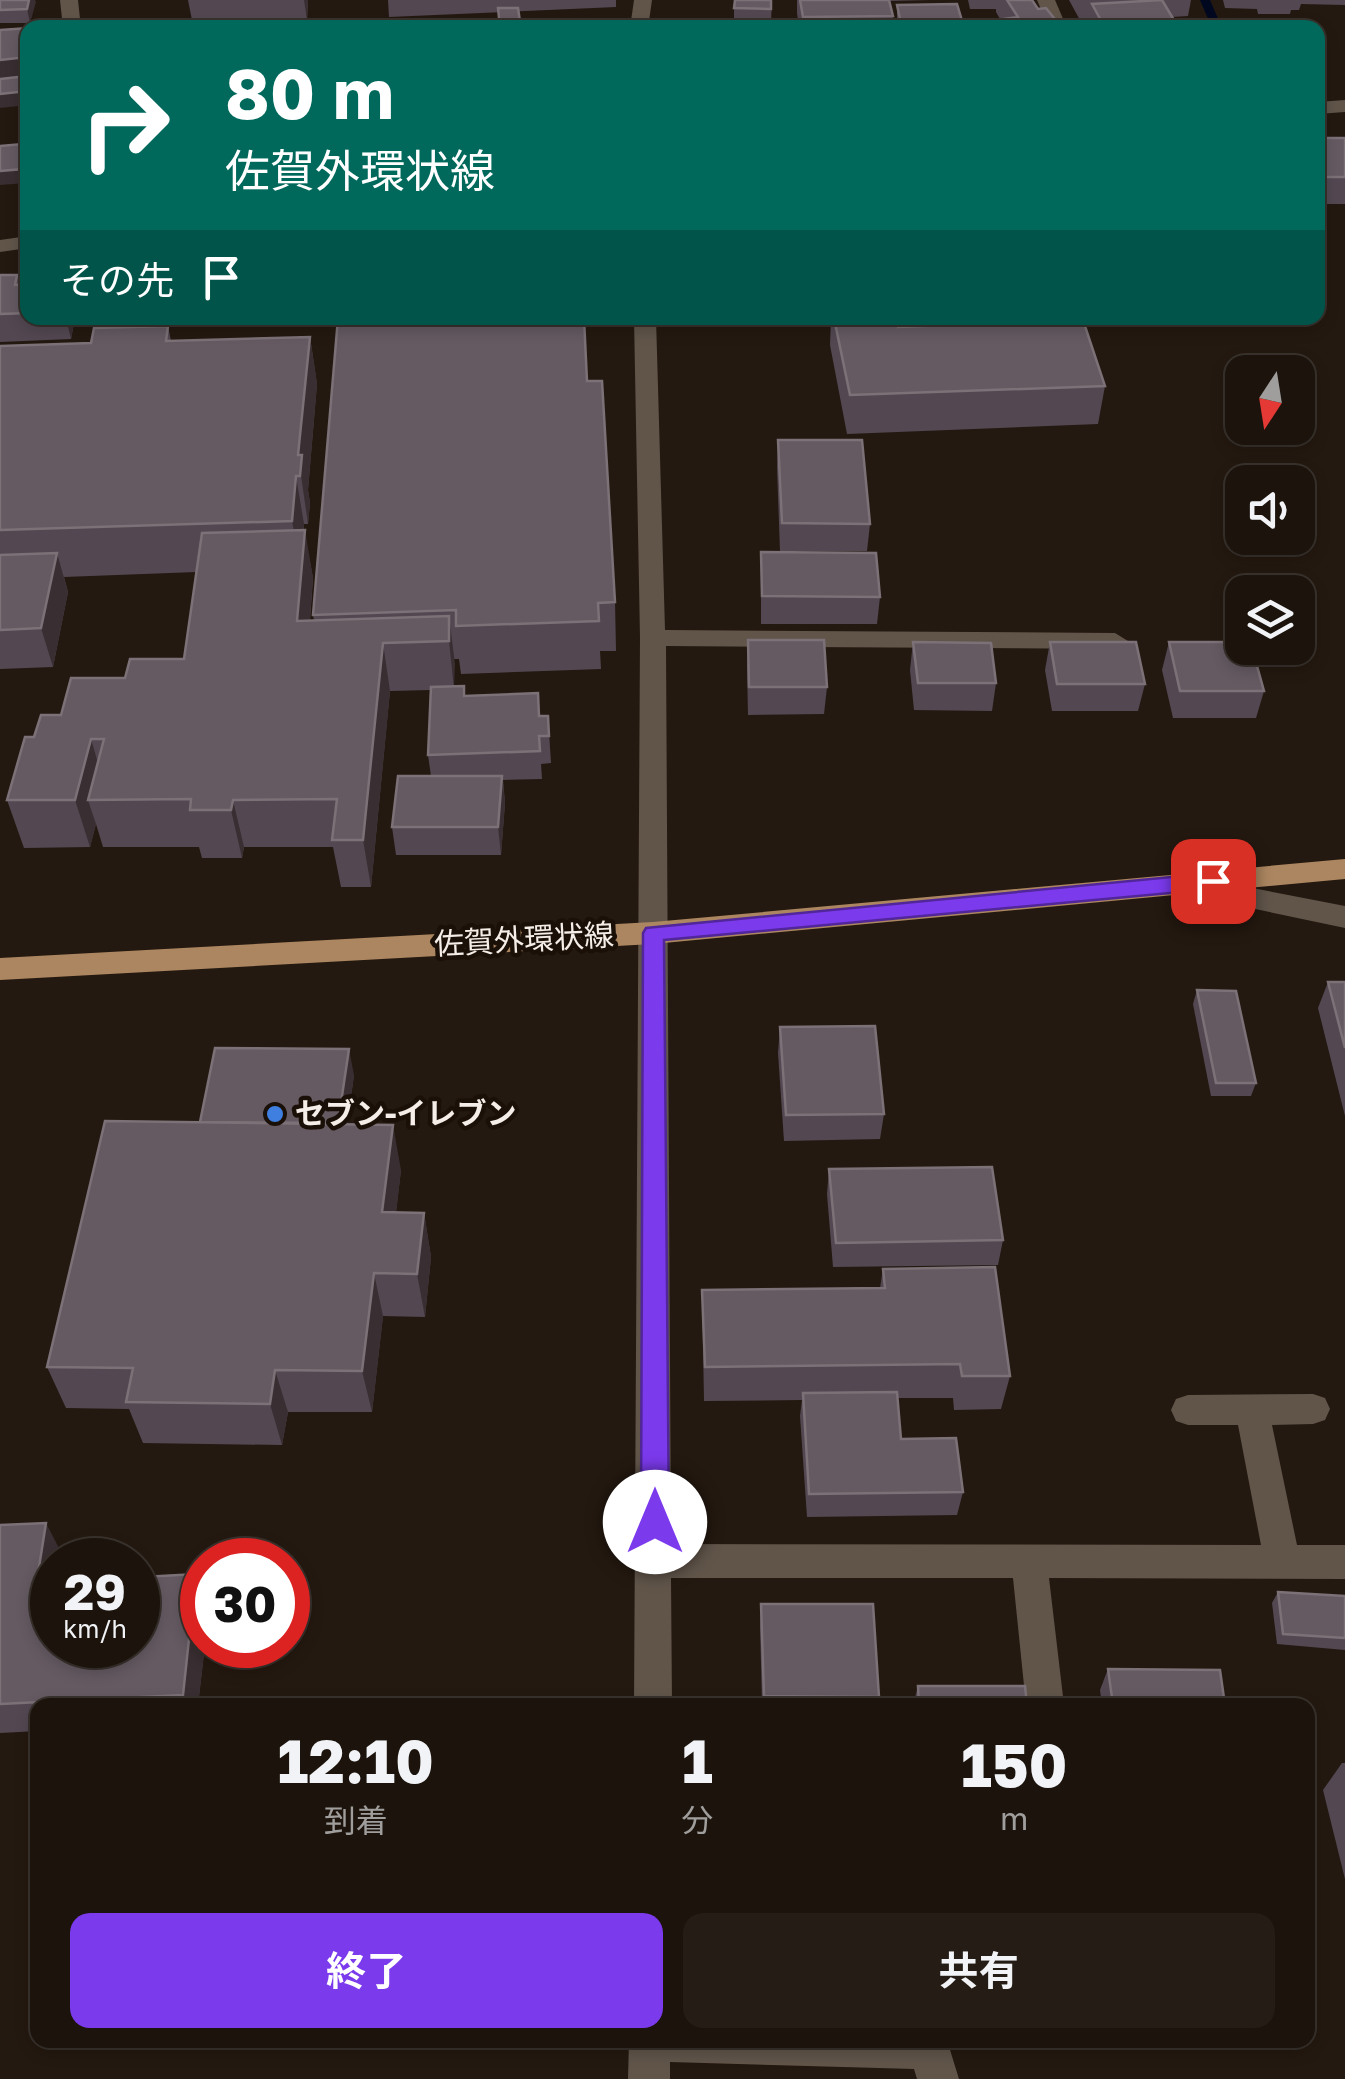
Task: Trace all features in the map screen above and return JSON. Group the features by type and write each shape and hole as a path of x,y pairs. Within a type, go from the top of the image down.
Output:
{"main road":[{"name":"佐賀外環状線","path":"0,969 654,933 1345,869"}],"street":[{"path":"644,325 653,638 653,1698"},
{"path":"653,638 1115,640"},
{"path":"1180,884 1345,917"},
{"path":"1188,1410 1313,1410"},
{"path":"1252,1410 1282,1562"},
{"path":"655,1561 1345,1562"},
{"path":"1028,1562 1044,1698"},
{"path":"649,2079 650,2048"},
{"path":"929,2048 938,2079"}],"building":[{"path":"0,0 29,0 27,9 0,10"},
{"path":"735,0 771,0 771,9 734,8"},
{"path":"800,0 889,0 893,16 803,17"},
{"path":"1007,0 1032,0 1056,20 997,20 1018,17"},
{"path":"1162,0 1174,20 1101,20 1092,4"},
{"path":"957,4 962,20 900,20 897,5"},
{"path":"498,8 518,8 520,20 499,20"},
{"path":"20,29 20,58 0,60 0,30"},
{"path":"20,77 20,92 0,94 0,79"},
{"path":"1325,138 1345,138 1345,177 1325,177"},
{"path":"20,144 20,169 0,171 0,146"},
{"path":"0,275 17,275 20,313 0,314"},
{"path":"337,325 584,325 587,381 602,381 615,602 598,603 599,621 456,626 456,610 313,615"},
{"path":"835,325 1085,325 1105,386 850,395"},
{"path":"168,326 166,341 310,337 298,455 302,455 300,476 296,476 292,521 0,530 0,346 91,343 94,328"},
{"path":"778,440 862,440 870,524 782,523"},
{"path":"305,530 297,621 449,616 449,641 383,643 363,840 332,840 337,799 233,800 231,810 190,810 191,799 88,800 104,739 91,739 75,800 7,800 25,737 34,737 41,715 61,715 71,678 125,678 130,659 184,659 202,533"},
{"path":"761,552 876,553 880,597 762,596"},
{"path":"57,553 41,628 0,630 0,555"},
{"path":"748,640 824,640 827,687 749,687"},
{"path":"913,642 991,643 996,683 918,683"},
{"path":"1050,642 1136,642 1145,684 1057,684"},
{"path":"1169,642 1225,642 1225,665 1257,665 1264,691 1180,691"},
{"path":"464,686 464,696 538,693 539,716 548,716 549,736 539,736 540,751 428,755 431,687"},
{"path":"398,776 502,776 498,827 392,827"},
{"path":"1328,982 1345,982 1345,1048"},
{"path":"1197,990 1236,991 1256,1083 1216,1083"},
{"path":"875,1026 884,1114 786,1115 780,1027"},
{"path":"215,1048 349,1049 338,1123 200,1122"},
{"path":"105,1121 393,1125 382,1212 424,1213 417,1274 374,1273 362,1371 275,1370 270,1404 126,1402 133,1368 47,1367"},
{"path":"992,1167 1003,1240 836,1243 829,1169"},
{"path":"995,1267 1010,1376 962,1376 960,1364 705,1367 702,1290 885,1288 883,1269"},
{"path":"897,1392 901,1439 956,1438 963,1492 809,1494 803,1393"},
{"path":"46,1523 44,1538 30,1538 30,1668 160,1668 160,1576 180,1575 180,1668 186,1668 183,1695 30,1698 30,1703 0,1704 0,1525"},
{"path":"1278,1592 1345,1596 1345,1638 1283,1634"},
{"path":"761,1604 873,1604 879,1697 764,1696"},
{"path":"1108,1669 1220,1670 1224,1698 1112,1698"},
{"path":"918,1686 1025,1686 1026,1698 919,1698"}],"waterway":[{"path":"1205,0 1214,20"}],"place":[{"name":"セブン-イレブン","path":"275,1114"}],"route":[{"path":"655,1522 654,933 1213,881"}]}
